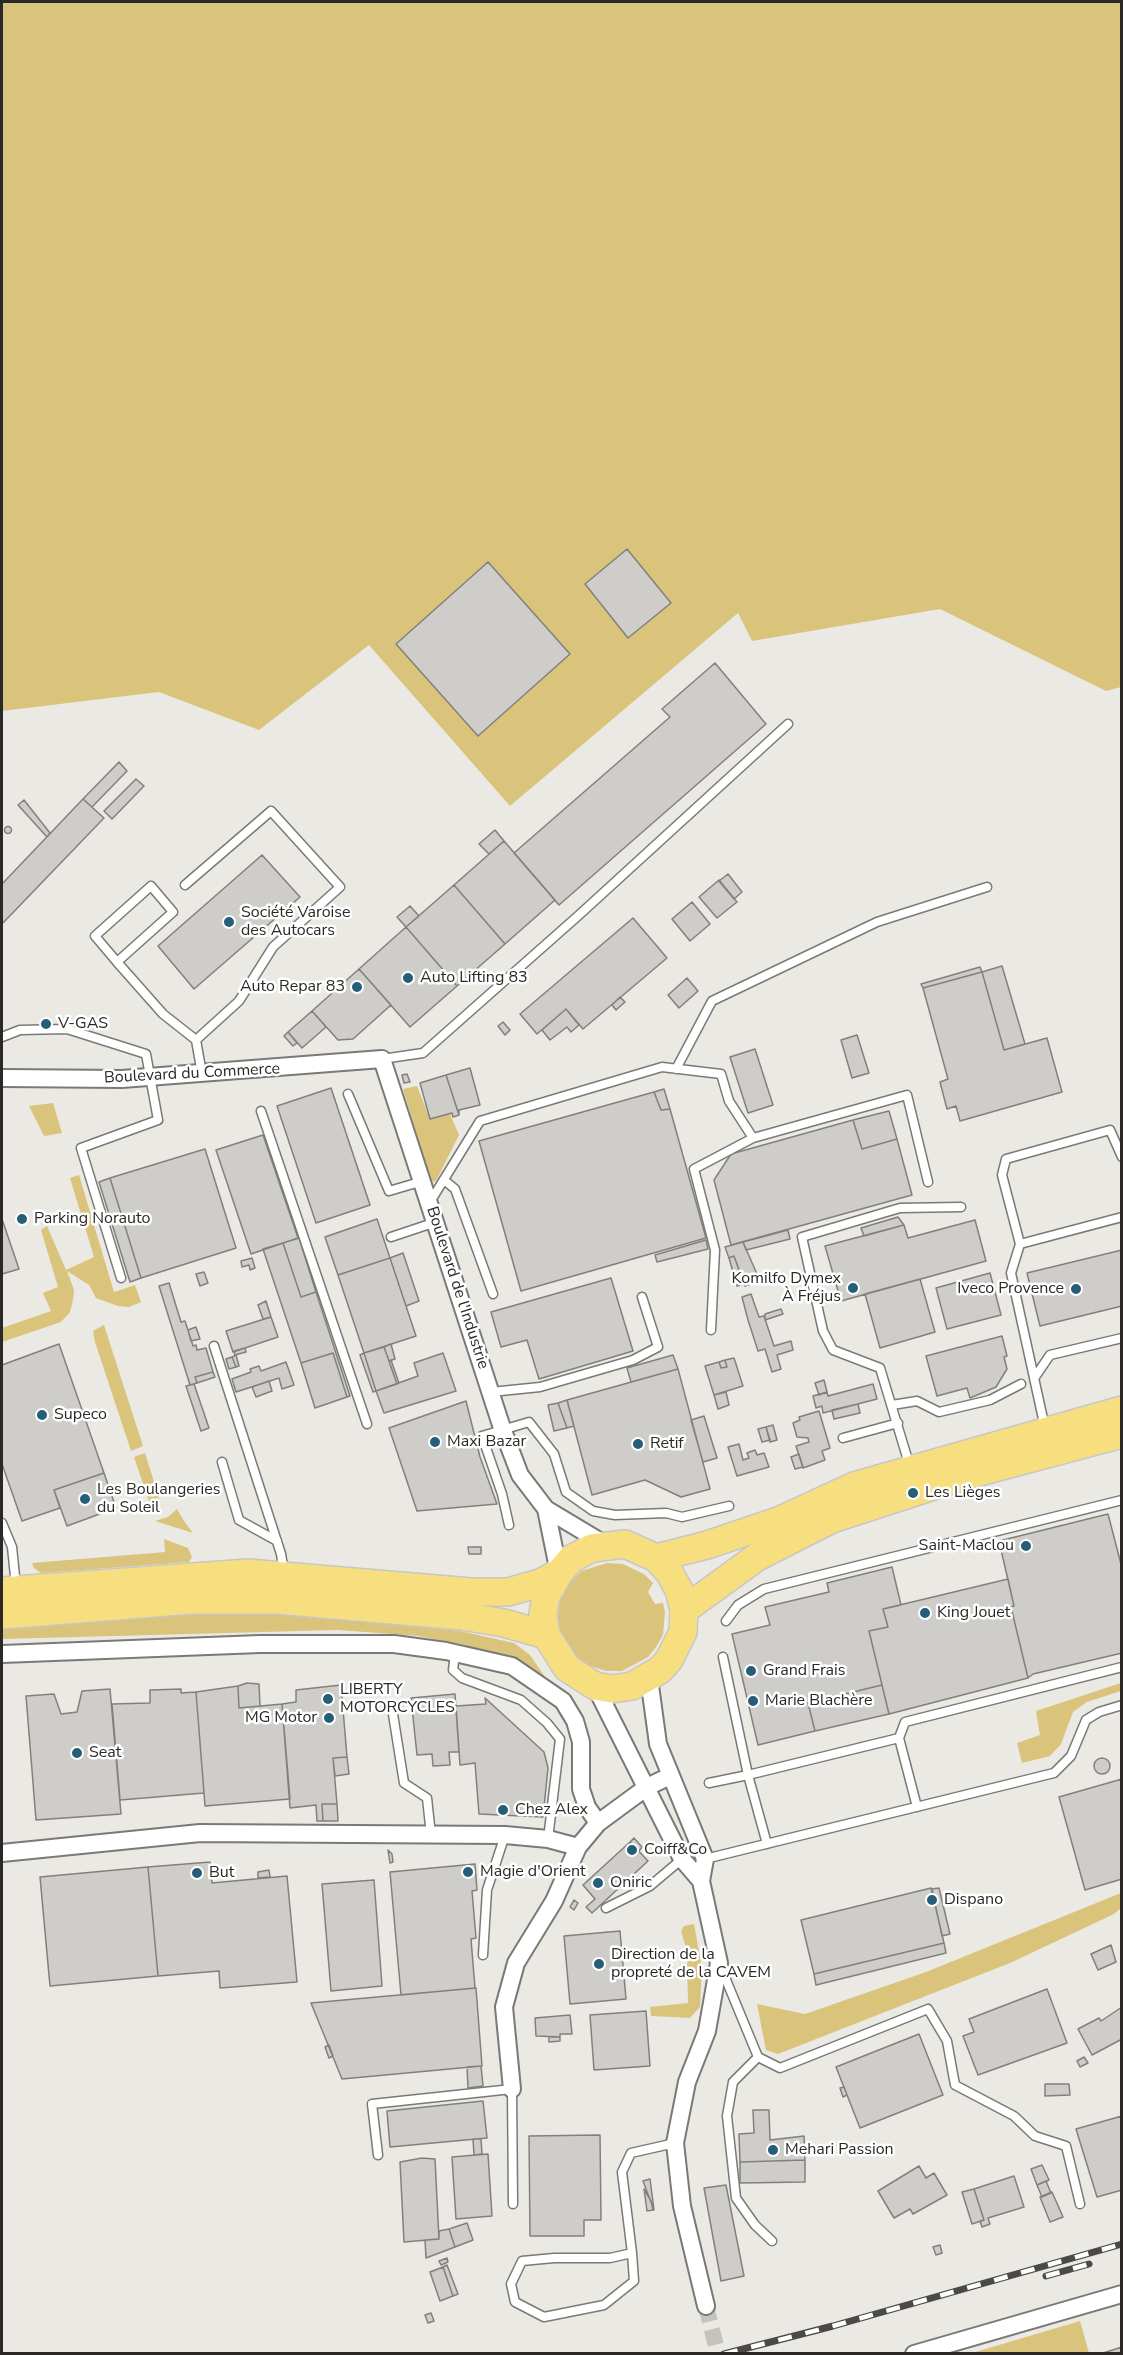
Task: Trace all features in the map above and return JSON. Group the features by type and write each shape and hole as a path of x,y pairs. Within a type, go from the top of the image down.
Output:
{"main road":[{"path":"656,1558 707,1545 778,1521 854,1486 1122,1410"},
{"path":"684,1610 757,1557 832,1520 968,1475 1122,1434"},
{"path":"625,1544 656,1558 678,1590 684,1610 683,1632 669,1660 649,1678 632,1686 612,1689 595,1686 567,1668 546,1635 543,1614 546,1596 559,1573 571,1559 591,1548 625,1544"},
{"path":"9,1590 248,1573 471,1593 525,1589 559,1573"},
{"path":"2,1615 191,1600 277,1600 462,1616 504,1623 546,1635"}],"street":[{"name":"Boulevard du Commerce","path":"2,1078 149,1078 382,1059"},
{"name":"Boulevard de l'Industrie","path":"382,1059 437,1222 502,1428 520,1475 546,1509 606,1545"},
{"name":"Boulevard de l'Industrie","path":"546,1509 559,1573"},
{"path":"2,1654 260,1644 394,1644 455,1653 512,1666 563,1701 575,1721 581,1742 581,1789 587,1808 598,1823"},
{"path":"649,1678 658,1744 705,1859 701,1881 719,1964 707,2031 687,2082 675,2142 682,2206 706,2306"},
{"path":"595,1686 682,1859 701,1881"},
{"path":"512,2089 504,2007 516,1963 554,1902 578,1847 598,1823 647,1787 670,1776"},
{"path":"2,1853 200,1833 505,1835 548,1839 578,1847"},
{"path":"914,2354 1122,2294"}],"lane":[{"path":"382,1059 423,1053 579,915 788,724"},
{"path":"185,885 271,811 340,887 273,947 239,1001 196,1040"},
{"path":"117,962 173,912 151,886 95,936 117,962 163,1014 196,1040 202,1074"},
{"path":"676,1069 712,1000 877,922 987,888"},
{"path":"2,1037 20,1030 67,1029 146,1054 158,1120 81,1148 121,1278"},
{"path":"430,1203 480,1121 662,1067 722,1074 729,1101 753,1138"},
{"path":"348,1094 389,1191 423,1181"},
{"path":"711,1330 715,1250 694,1169 753,1138 907,1095 928,1182"},
{"path":"261,1112 367,1424"},
{"path":"1046,1431 1011,1273 1020,1245 1002,1175 1006,1159 1110,1130 1122,1157"},
{"path":"444,1180 455,1189 493,1293"},
{"path":"910,1469 880,1368 833,1350 823,1331 802,1237 900,1208 961,1207"},
{"path":"1020,1245 1122,1217"},
{"path":"391,1237 437,1222"},
{"path":"491,1392 540,1387 633,1360 658,1347 642,1297"},
{"path":"1035,1377 1050,1355 1122,1338"},
{"path":"214,1346 277,1541 285,1576"},
{"path":"892,1406 917,1401 939,1412 990,1400 1021,1384"},
{"path":"509,1524 502,1494 482,1436 502,1428 529,1422 554,1454 566,1492 594,1511 615,1515 666,1513 682,1517 729,1506"},
{"path":"843,1438 898,1423"},
{"path":"222,1462 239,1520 277,1541"},
{"path":"726,1621 738,1605 764,1589 1122,1500"},
{"path":"2,1523 12,1547 9,1590"},
{"path":"455,1653 453,1670 462,1678 522,1700 547,1723 560,1739 548,1839"},
{"path":"723,1657 748,1775 767,1844"},
{"path":"917,1807 899,1738 905,1722 1122,1667"},
{"path":"705,1859 1054,1773 1071,1755 1086,1720 1099,1712 1122,1705"},
{"path":"392,1708 404,1784 427,1798 431,1835"},
{"path":"709,1784 899,1738"},
{"path":"483,1955 487,1890 505,1835"},
{"path":"606,1908 650,1886 682,1859"},
{"path":"719,1964 758,2057 780,2068 928,2009 947,2041 955,2085 1014,2116 1035,2136 1066,2146 1080,2204"},
{"path":"758,2057 733,2082 727,2116 736,2198 754,2225 772,2241"},
{"path":"378,2155 372,2103 512,2089 513,2204"},
{"path":"632,2253 610,2258 554,2258 522,2261 511,2284 515,2302 544,2317 604,2305 634,2282 632,2253 622,2172 631,2153 675,2142"}],"shaded area":[{"path":"2,2 1121,2 1121,687 1106,691 940,609 752,641 738,613 510,806 369,645 259,730 159,692 2,711"},
{"path":"417,1086 430,1119 450,1114 459,1135 436,1181 431,1182 403,1089"},
{"path":"53,1103 62,1133 44,1136 29,1106"},
{"path":"79,1175 114,1292 135,1285 141,1302 129,1307 118,1306 96,1298 89,1285 67,1271 74,1290 73,1300 70,1312 61,1322 2,1342 2,1328 51,1311 43,1293 58,1287 41,1230 47,1226 66,1270 94,1257 70,1178"},
{"path":"104,1325 143,1446 131,1451 95,1342 93,1331"},
{"path":"145,1453 160,1501 150,1504 134,1457"},
{"path":"177,1509 193,1533 155,1521 168,1517"},
{"path":"164,1539 188,1548 192,1557 189,1562 41,1573 34,1568 32,1563 165,1552"},
{"path":"607,1563 623,1564 644,1574 653,1583 648,1592 655,1604 663,1603 665,1612 663,1635 656,1647 648,1657 622,1671 606,1671 587,1665 572,1655 557,1632 559,1602 563,1590 581,1571"},
{"path":"217,1612 294,1615 460,1631 514,1643 530,1655 545,1677 513,1662 462,1644 418,1636 338,1630 2,1639 2,1627"},
{"path":"1121,1683 1121,1691 1087,1702 1073,1712 1061,1744 1050,1756 1022,1763 1017,1743 1040,1735 1036,1711"},
{"path":"1121,1893 1121,1908 1114,1914 1010,1963 778,2054 766,2050 757,2004 805,2014 926,1972"},
{"path":"694,1924 702,1968 700,2007 690,2018 651,2016 650,2007 688,2003 687,1951 681,1931 684,1926"},
{"path":"1080,2321 1089,2353 972,2353"}],"building":[{"path":"627,549 671,603 628,638 585,584"},
{"path":"488,562 570,654 478,736 396,644"},
{"path":"715,663 766,724 559,905 514,853 670,717 662,709"},
{"path":"119,762 127,771 92,807 83,799"},
{"path":"136,779 144,786 112,819 104,811"},
{"path":"83,799 104,818 2,924 2,884"},
{"path":"24,800 50,833 47,837 18,805"},
{"path":"8,826 12,830 8,834 4,830"},
{"path":"495,830 504,841 489,854 479,844"},
{"path":"504,841 555,900 505,944 454,885"},
{"name":"Société Varoise des Autocars","path":"262,855 300,897 194,989 158,946"},
{"path":"728,874 742,892 734,899 719,881"},
{"path":"719,880 737,902 717,918 699,897"},
{"path":"454,885 505,944 457,986 406,927"},
{"path":"692,902 710,924 690,941 672,919"},
{"path":"410,906 419,916 406,927 397,917"},
{"path":"633,918 667,958 583,1029 566,1009 537,1034 520,1014"},
{"name":"Auto Lifting 83","path":"406,927 457,986 410,1027 359,969"},
{"path":"1002,966 1025,1044 1004,1050 982,972"},
{"path":"980,967 982,972 923,988 921,984"},
{"name":"Auto Repar 83","path":"359,969 391,1005 353,1039 338,1040 312,1011"},
{"path":"982,972 1004,1050 1047,1038 1062,1092 960,1121 956,1106 947,1109 940,1082 948,1079 923,988"},
{"path":"687,978 698,991 679,1008 668,995"},
{"path":"620,997 625,1002 616,1010 612,1005"},
{"path":"566,1009 579,1025 571,1032 567,1027 550,1040 542,1030"},
{"path":"312,1011 326,1027 302,1048 288,1032"},
{"path":"503,1022 510,1030 505,1035 498,1026"},
{"path":"288,1032 297,1043 293,1046 284,1036"},
{"path":"857,1035 869,1073 852,1078 841,1040"},
{"path":"755,1049 773,1105 748,1113 730,1057"},
{"path":"470,1068 480,1105 459,1110 459,1115 446,1075"},
{"path":"407,1074 410,1082 404,1083 402,1075"},
{"path":"446,1075 459,1115 453,1117 452,1113 430,1119 420,1083"},
{"path":"331,1088 370,1205 316,1223 277,1106"},
{"path":"664,1089 670,1109 661,1110 654,1092"},
{"path":"654,1092 661,1110 670,1109 706,1238 521,1291 479,1141"},
{"path":"889,1111 897,1139 862,1149 853,1120"},
{"path":"853,1120 862,1149 897,1139 912,1195 731,1245 714,1180 731,1154"},
{"path":"263,1135 298,1238 251,1254 216,1150"},
{"path":"205,1149 236,1248 141,1278 110,1178"},
{"path":"110,1178 141,1278 130,1282 99,1182"},
{"path":"898,1217 904,1225 864,1236 861,1228"},
{"path":"2,1219 19,1269 2,1274"},
{"path":"377,1219 390,1258 338,1275 325,1237"},
{"path":"975,1220 986,1261 841,1301 825,1246 904,1225 908,1238"},
{"path":"788,1230 790,1239 746,1250 743,1242"},
{"path":"299,1238 316,1292 301,1297 283,1243"},
{"path":"706,1240 708,1249 657,1262 655,1255"},
{"path":"743,1242 760,1281 745,1286 734,1256 729,1258 725,1247"},
{"path":"283,1243 301,1297 316,1292 350,1396 347,1397 333,1353 301,1363 263,1249"},
{"name":"Iveco Provence","path":"1122,1250 1122,1306 1040,1326 1027,1273"},
{"path":"403,1253 419,1301 406,1306 390,1258"},
{"path":"734,1256 744,1284 737,1286 729,1258"},
{"path":"252,1258 255,1268 250,1270 249,1265 242,1267 241,1261"},
{"path":"390,1258 416,1336 364,1353 338,1275"},
{"path":"204,1272 208,1283 200,1286 196,1274"},
{"path":"990,1273 1001,1315 947,1329 936,1288"},
{"path":"611,1278 633,1351 539,1379 527,1340 501,1347 491,1312"},
{"path":"920,1279 935,1332 880,1348 865,1294"},
{"path":"169,1283 181,1322 185,1321 193,1346 196,1345 197,1350 206,1348 213,1372 195,1377 197,1383 190,1385 159,1286"},
{"path":"751,1294 759,1317 764,1316 774,1346 791,1341 793,1350 777,1355 781,1369 772,1372 765,1349 758,1351 748,1320 742,1297"},
{"path":"266,1301 271,1317 263,1319 258,1305"},
{"path":"781,1309 783,1314 765,1320 765,1314"},
{"path":"271,1317 278,1337 233,1352 226,1331"},
{"path":"196,1327 200,1339 191,1341 188,1330"},
{"path":"1002,1336 1007,1356 1004,1357 1007,1369 996,1387 970,1398 967,1388 937,1396 926,1356"},
{"name":"Supeco","path":"59,1344 104,1473 54,1490 60,1508 22,1521 2,1464 2,1365"},
{"path":"391,1344 395,1359 389,1361 384,1347"},
{"path":"384,1347 397,1384 376,1391 364,1353"},
{"path":"245,1348 246,1352 235,1355 234,1351"},
{"path":"333,1353 347,1397 315,1408 301,1363"},
{"path":"364,1353 376,1391 373,1392 360,1355"},
{"path":"443,1353 456,1391 384,1413 376,1391 418,1376 414,1363"},
{"path":"236,1355 239,1366 236,1367 232,1357"},
{"path":"673,1355 678,1369 631,1382 627,1368"},
{"path":"232,1357 236,1367 229,1369 226,1359"},
{"path":"734,1358 743,1386 714,1395 705,1366 719,1362 721,1368 727,1367 725,1360"},
{"path":"391,1360 399,1383 397,1384 389,1361"},
{"path":"725,1360 727,1367 721,1368 719,1362"},
{"path":"286,1362 294,1385 282,1389 279,1378 236,1392 232,1379 251,1372 250,1369 259,1366 261,1371"},
{"name":"Retif","path":"678,1369 710,1489 681,1497 645,1480 592,1495 567,1400"},
{"path":"213,1372 215,1377 197,1383 195,1377"},
{"path":"824,1380 827,1392 819,1395 815,1383"},
{"path":"269,1381 272,1391 256,1397 252,1387"},
{"path":"194,1384 209,1428 201,1431 186,1386"},
{"path":"873,1384 877,1399 823,1413 822,1406 816,1408 813,1396 827,1392 828,1396"},
{"path":"726,1392 729,1405 718,1409 714,1395"},
{"path":"567,1400 574,1426 567,1428 558,1403"},
{"name":"Maxi Bazar","path":"466,1401 480,1457 497,1504 417,1511 389,1428"},
{"path":"558,1403 567,1428 554,1431 548,1405"},
{"path":"858,1404 860,1413 834,1419 832,1410"},
{"path":"819,1411 830,1448 822,1451 825,1460 803,1468 796,1446 809,1442 808,1438 797,1437 793,1423 800,1420 799,1417"},
{"path":"704,1416 717,1458 703,1462 691,1420"},
{"path":"773,1425 777,1440 770,1442 766,1427"},
{"path":"766,1427 770,1440 762,1442 758,1429"},
{"path":"739,1444 743,1460 749,1458 747,1453 755,1450 757,1455 764,1453 769,1467 737,1476 728,1447"},
{"path":"799,1454 803,1467 795,1469 791,1457"},
{"name":"Les Boulangeries du Soleil","path":"104,1473 116,1508 67,1526 54,1490"},
{"path":"1108,1514 1122,1568 1122,1653 1033,1674 1028,1678 1011,1607 1014,1606 999,1541"},
{"path":"468,1547 481,1547 481,1554 469,1554"},
{"path":"892,1567 901,1605 883,1609 888,1627 869,1631 882,1685 808,1703 815,1731 758,1745 732,1634 770,1625 765,1607 829,1592 827,1583"},
{"path":"1008,1579 1014,1606 1011,1607 1028,1678 889,1714 869,1631 888,1627 883,1609"},
{"path":"247,1683 259,1684 260,1706 239,1708 238,1686"},
{"path":"341,1685 347,1757 333,1758 337,1804 322,1804 323,1821 317,1821 316,1805 290,1808 282,1704 296,1702 296,1690"},
{"path":"882,1685 889,1714 815,1731 808,1703"},
{"path":"238,1686 239,1708 282,1704 290,1799 205,1806 196,1692"},
{"path":"110,1689 121,1814 36,1820 26,1696 54,1694 61,1714 77,1712 82,1691"},
{"path":"181,1689 181,1693 196,1692 204,1793 120,1800 112,1704 150,1703 150,1690"},
{"path":"455,1694 459,1752 449,1752 450,1765 433,1766 432,1754 417,1755 411,1698"},
{"path":"485,1698 544,1752 548,1768 543,1817 479,1814 475,1763 460,1765 456,1706 486,1704"},
{"path":"347,1757 349,1774 335,1776 333,1758"},
{"path":"1102,1758 1110,1766 1102,1774 1094,1766"},
{"path":"1122,1779 1122,1879 1085,1890 1059,1797"},
{"path":"322,1804 337,1804 338,1821 323,1821"},
{"path":"634,1838 642,1847 639,1851 630,1842"},
{"path":"630,1842 648,1861 592,1913 586,1907 595,1899 583,1885"},
{"path":"388,1850 392,1854 393,1862 390,1863"},
{"path":"210,1862 212,1883 287,1876 297,1982 220,1988 219,1971 158,1976 148,1867"},
{"path":"475,1864 477,1890 472,1891 476,1938 471,1939 475,1988 401,1995 390,1872"},
{"path":"148,1867 158,1976 50,1986 40,1877"},
{"path":"269,1870 270,1877 258,1878 258,1872"},
{"path":"374,1880 382,1986 331,1991 322,1884"},
{"path":"931,1888 944,1943 814,1974 801,1920"},
{"path":"939,1888 950,1934 942,1936 932,1889"},
{"path":"574,1900 578,1903 574,1910 570,1907"},
{"path":"620,1931 626,1999 570,2004 564,1936"},
{"path":"944,1943 946,1953 816,1985 814,1974"},
{"path":"1111,1945 1116,1962 1098,1970 1091,1954"},
{"path":"476,1988 482,2066 342,2079 311,2003"},
{"path":"1047,1989 1067,2043 978,2075 963,2036 974,2032 969,2019"},
{"path":"1122,2007 1122,2039 1092,2055 1078,2029 1099,2018 1101,2021"},
{"path":"646,2011 650,2066 594,2070 590,2015"},
{"path":"570,2015 572,2034 560,2034 560,2037 536,2036 535,2018"},
{"path":"919,2034 943,2095 860,2128 836,2067"},
{"path":"549,2037 560,2037 560,2041 549,2042"},
{"path":"329,2045 333,2056 329,2058 325,2047"},
{"path":"1084,2057 1088,2063 1080,2067 1077,2061"},
{"path":"481,2066 483,2086 468,2088 467,2067"},
{"path":"1045,2084 1069,2084 1070,2095 1045,2096"},
{"path":"844,2087 847,2095 843,2097 840,2088"},
{"path":"483,2101 487,2138 390,2147 387,2111"},
{"path":"753,2110 769,2110 770,2140 804,2136 805,2160 740,2162 739,2134 754,2133"},
{"path":"1122,2116 1122,2190 1097,2197 1076,2129"},
{"path":"600,2135 601,2220 584,2220 584,2236 530,2236 529,2136"},
{"path":"473,2139 481,2139 482,2154 474,2155"},
{"path":"488,2154 492,2216 456,2219 452,2157"},
{"path":"422,2158 435,2159 439,2239 404,2242 400,2162"},
{"path":"805,2160 805,2182 740,2183 740,2162"},
{"path":"1042,2165 1049,2180 1037,2185 1031,2169"},
{"path":"919,2166 926,2178 934,2173 947,2195 913,2214 910,2209 894,2218 878,2191"},
{"path":"1014,2176 1024,2207 988,2218 990,2224 982,2227 980,2221 984,2220 974,2189"},
{"path":"650,2179 654,2210 643,2181"},
{"path":"1046,2181 1051,2193 1042,2197 1037,2185"},
{"path":"726,2185 744,2276 721,2281 704,2188"},
{"path":"644,2189 651,2201 653,2210 647,2211"},
{"path":"974,2189 984,2220 972,2224 962,2192"},
{"path":"1052,2192 1063,2217 1050,2222 1040,2197"},
{"path":"467,2223 473,2240 455,2247 449,2229"},
{"path":"449,2229 455,2247 426,2258 425,2240 439,2239 439,2231"},
{"path":"940,2245 942,2253 936,2255 933,2247"},
{"path":"447,2258 448,2262 441,2265 439,2261"},
{"path":"447,2265 458,2294 453,2296 443,2267"},
{"path":"443,2267 453,2296 440,2301 430,2272"},
{"path":"431,2313 434,2321 428,2323 425,2315"},
{"path":"1122,2347 1122,2354 1100,2354"}],"tunnel":[{"path":"706,2306 718,2354"}],"railway":[{"path":"724,2354 833,2326 1122,2244"},
{"path":"1046,2276 1089,2264"}],"place":[{"name":"Société Varoise des Autocars","path":"229,922"},
{"name":"Auto Lifting 83","path":"408,978"},
{"name":"Auto Repar 83","path":"357,987"},
{"name":"V-GAS","path":"46,1024"},
{"name":"Parking Norauto","path":"22,1219"},
{"name":"Komilfo Dymex À Fréjus","path":"853,1288"},
{"name":"Iveco Provence","path":"1076,1289"},
{"name":"Supeco","path":"42,1415"},
{"name":"Maxi Bazar","path":"435,1442"},
{"name":"Retif","path":"638,1444"},
{"name":"Les Lièges","path":"913,1493"},
{"name":"Les Boulangeries du Soleil","path":"85,1499"},
{"name":"Saint-Maclou","path":"1026,1546"},
{"name":"King Jouet","path":"925,1613"},
{"name":"Grand Frais","path":"751,1671"},
{"name":"LIBERTY MOTORCYCLES","path":"328,1699"},
{"name":"Marie Blachère","path":"753,1701"},
{"name":"MG Motor","path":"329,1718"},
{"name":"Seat","path":"77,1753"},
{"name":"Chez Alex","path":"503,1810"},
{"name":"Coiff&Co","path":"632,1850"},
{"name":"Magie d'Orient","path":"468,1872"},
{"name":"But","path":"197,1873"},
{"name":"Oniric","path":"598,1883"},
{"name":"Dispano","path":"932,1900"},
{"name":"Direction de la propreté de la CAVEM","path":"599,1964"},
{"name":"Mehari Passion","path":"773,2150"}]}
